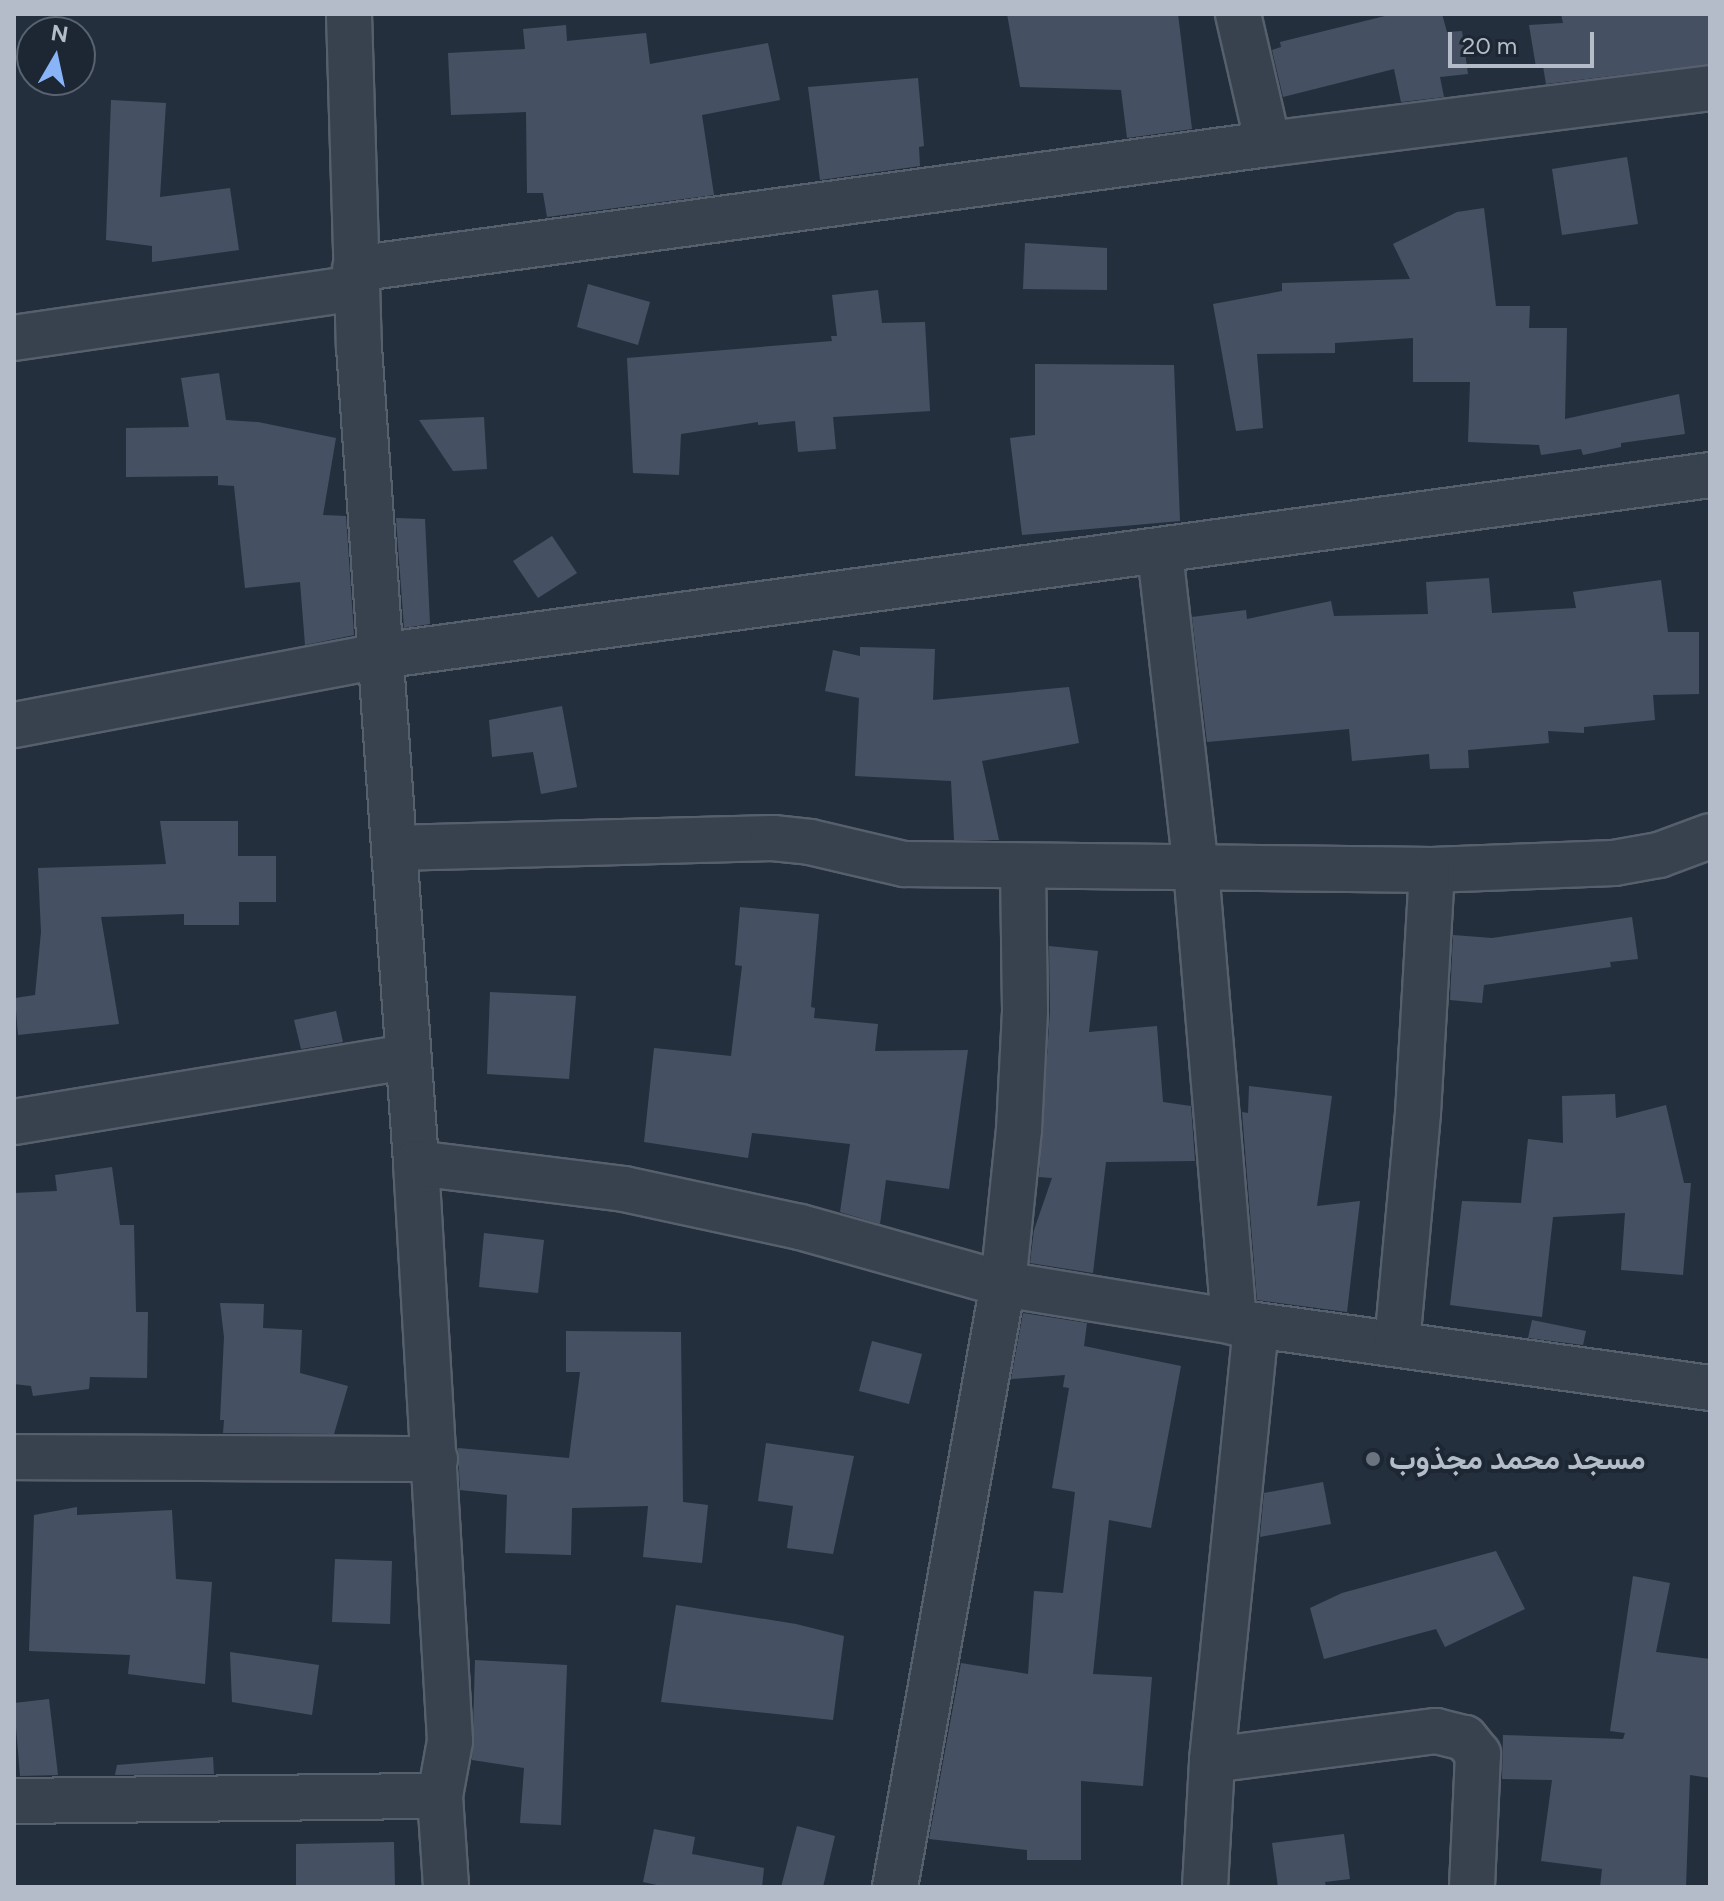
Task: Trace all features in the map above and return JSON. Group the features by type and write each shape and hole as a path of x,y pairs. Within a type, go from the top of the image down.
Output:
{"street":[{"path":"349,14 356,278 416,1163 450,1741 440,1796 446,1887"},
{"path":"1238,14 1268,144"},
{"path":"14,338 356,278 1268,144 1710,88"},
{"path":"14,725 380,656 1160,553 1710,475"},
{"path":"1160,553 1245,1324 1205,1887"},
{"path":"394,848 773,838 810,842 904,864 1432,870 1614,863 1659,855 1710,836"},
{"path":"895,1887 1003,1284 1019,1130 1025,1010 1023,866"},
{"path":"1397,1344 1418,1113 1432,870"},
{"path":"14,1122 407,1057"},
{"path":"416,1163 624,1189 800,1227 1003,1284 1245,1324 1710,1388"},
{"path":"14,1457 435,1459"},
{"path":"1212,1760 1436,1731 1465,1738 1478,1754 1472,1887"},
{"path":"14,1801 440,1796"}],"building":[{"path":"1007,14 1178,14 1192,129 1127,138 1121,90 1020,87"},
{"path":"1393,14 1442,14 1447,32 1462,31 1468,74 1440,77 1444,97 1401,102 1394,69 1283,97 1272,50 1281,47 1280,42"},
{"path":"1561,14 1710,14 1710,64 1546,84 1543,66 1536,67 1529,25 1563,23"},
{"path":"566,25 567,41 646,33 650,64 768,43 780,100 702,115 714,195 547,217 543,193 527,193 526,112 451,115 448,53 525,49 523,29"},
{"path":"918,78 924,146 919,147 920,166 820,180 808,87"},
{"path":"111,100 166,103 160,197 230,188 239,250 152,262 152,246 106,240"},
{"path":"1627,157 1638,224 1562,235 1552,169"},
{"path":"1484,208 1496,306 1530,306 1529,328 1567,328 1565,419 1679,394 1685,434 1621,443 1621,447 1583,455 1581,449 1541,455 1539,445 1468,442 1470,382 1413,382 1413,338 1335,343 1335,353 1257,354 1263,428 1236,431 1213,304 1282,291 1282,283 1410,279 1393,244 1457,212"},
{"path":"1025,243 1107,248 1107,290 1023,289"},
{"path":"588,284 650,302 638,345 577,327"},
{"path":"878,290 882,323 925,322 930,411 833,417 836,449 798,452 795,421 758,425 758,422 681,434 679,475 633,473 627,358 832,341 831,336 837,336 832,295"},
{"path":"1035,364 1174,365 1180,521 1022,535 1010,438 1035,435"},
{"path":"219,373 226,420 258,422 336,438 323,515 346,516 354,635 305,645 300,582 245,588 234,486 218,485 218,476 126,477 126,428 189,427 181,378"},
{"path":"484,417 487,469 453,471 419,420"},
{"path":"396,518 425,519 430,624 404,628"},
{"path":"552,536 577,573 538,598 513,561"},
{"path":"1489,578 1492,613 1576,608 1573,592 1661,580 1668,632 1699,632 1699,694 1653,695 1655,720 1584,727 1584,733 1548,731 1549,743 1468,750 1469,768 1430,769 1429,754 1352,761 1349,729 1207,742 1192,617 1246,610 1247,619 1331,601 1334,616 1428,614 1426,582"},
{"path":"860,647 935,649 933,700 1069,687 1079,743 982,761 999,840 954,840 951,781 855,776 859,698 825,691 833,650 860,656"},
{"path":"562,706 577,787 541,794 533,752 492,757 489,720"},
{"path":"160,821 238,821 238,856 276,856 276,902 239,902 239,925 184,925 184,914 101,917 119,1024 18,1035 15,998 35,995 41,932 38,868 166,864"},
{"path":"740,907 819,914 811,1007 815,1008 814,1018 878,1024 875,1051 968,1050 949,1189 886,1180 880,1224 840,1212 850,1144 752,1133 748,1158 644,1142 654,1048 731,1056 742,966 735,965"},
{"path":"1632,917 1638,959 1610,962 1611,967 1484,985 1482,1003 1450,1000 1453,935 1492,938"},
{"path":"1049,946 1098,951 1089,1032 1157,1026 1163,1102 1191,1106 1195,1161 1106,1162 1093,1273 1030,1263 1034,1230 1052,1178 1039,1177 1050,1011"},
{"path":"490,992 576,996 569,1079 487,1074"},
{"path":"336,1011 343,1042 301,1049 294,1020"},
{"path":"1249,1086 1332,1096 1317,1206 1360,1201 1347,1312 1257,1300 1242,1112 1248,1113"},
{"path":"1615,1094 1616,1118 1666,1105 1684,1183 1691,1183 1683,1275 1621,1270 1625,1213 1553,1217 1542,1317 1450,1305 1462,1201 1521,1203 1528,1139 1563,1143 1562,1096"},
{"path":"112,1167 120,1225 134,1225 136,1312 148,1312 147,1378 90,1377 89,1389 33,1396 31,1386 14,1384 14,1193 57,1191 55,1175"},
{"path":"484,1233 544,1240 538,1293 479,1287"},
{"path":"220,1303 264,1304 263,1328 302,1330 300,1373 348,1386 334,1434 223,1433 224,1420 220,1420 224,1337"},
{"path":"1023,1313 1087,1323 1084,1346 1181,1366 1151,1528 1109,1520 1093,1674 1152,1677 1143,1786 1081,1781 1081,1860 1027,1860 1027,1850 929,1839 961,1663 1028,1674 1034,1591 1063,1593 1075,1492 1052,1488 1069,1388 1063,1387 1065,1375 1011,1379"},
{"path":"1532,1320 1586,1331 1583,1345 1528,1338"},
{"path":"566,1331 681,1332 683,1502 708,1505 702,1563 643,1557 648,1506 572,1508 571,1555 505,1553 507,1495 460,1490 458,1448 569,1458 580,1372 566,1372"},
{"path":"872,1341 922,1354 909,1404 859,1391"},
{"path":"766,1443 854,1456 833,1554 787,1548 793,1506 758,1501"},
{"path":"1323,1482 1331,1524 1260,1537 1264,1493"},
{"path":"77,1507 77,1515 172,1510 176,1579 212,1582 205,1684 128,1674 130,1655 29,1651 34,1515"},
{"path":"1496,1551 1525,1609 1445,1647 1436,1629 1324,1659 1310,1608 1342,1593"},
{"path":"335,1559 392,1561 390,1624 332,1622"},
{"path":"1633,1576 1670,1583 1656,1652 1710,1659 1710,1778 1690,1775 1686,1887 1600,1887 1602,1869 1541,1861 1552,1780 1502,1779 1503,1735 1623,1739 1625,1733 1610,1731"},
{"path":"676,1605 796,1624 844,1636 833,1720 661,1702"},
{"path":"230,1652 319,1665 312,1715 232,1702"},
{"path":"475,1660 567,1665 561,1825 520,1823 524,1768 472,1760"},
{"path":"49,1699 58,1775 20,1776 14,1703"},
{"path":"213,1757 214,1774 115,1775 117,1765"},
{"path":"797,1826 835,1836 823,1887 781,1887"},
{"path":"654,1829 695,1837 692,1854 764,1868 762,1887 666,1887 643,1882"},
{"path":"1344,1834 1350,1879 1325,1882 1326,1887 1278,1887 1272,1843"},
{"path":"394,1842 395,1887 296,1887 296,1844"}],"place":[{"name":"مسجد محمد مجذوب","path":"1373,1459"}]}
